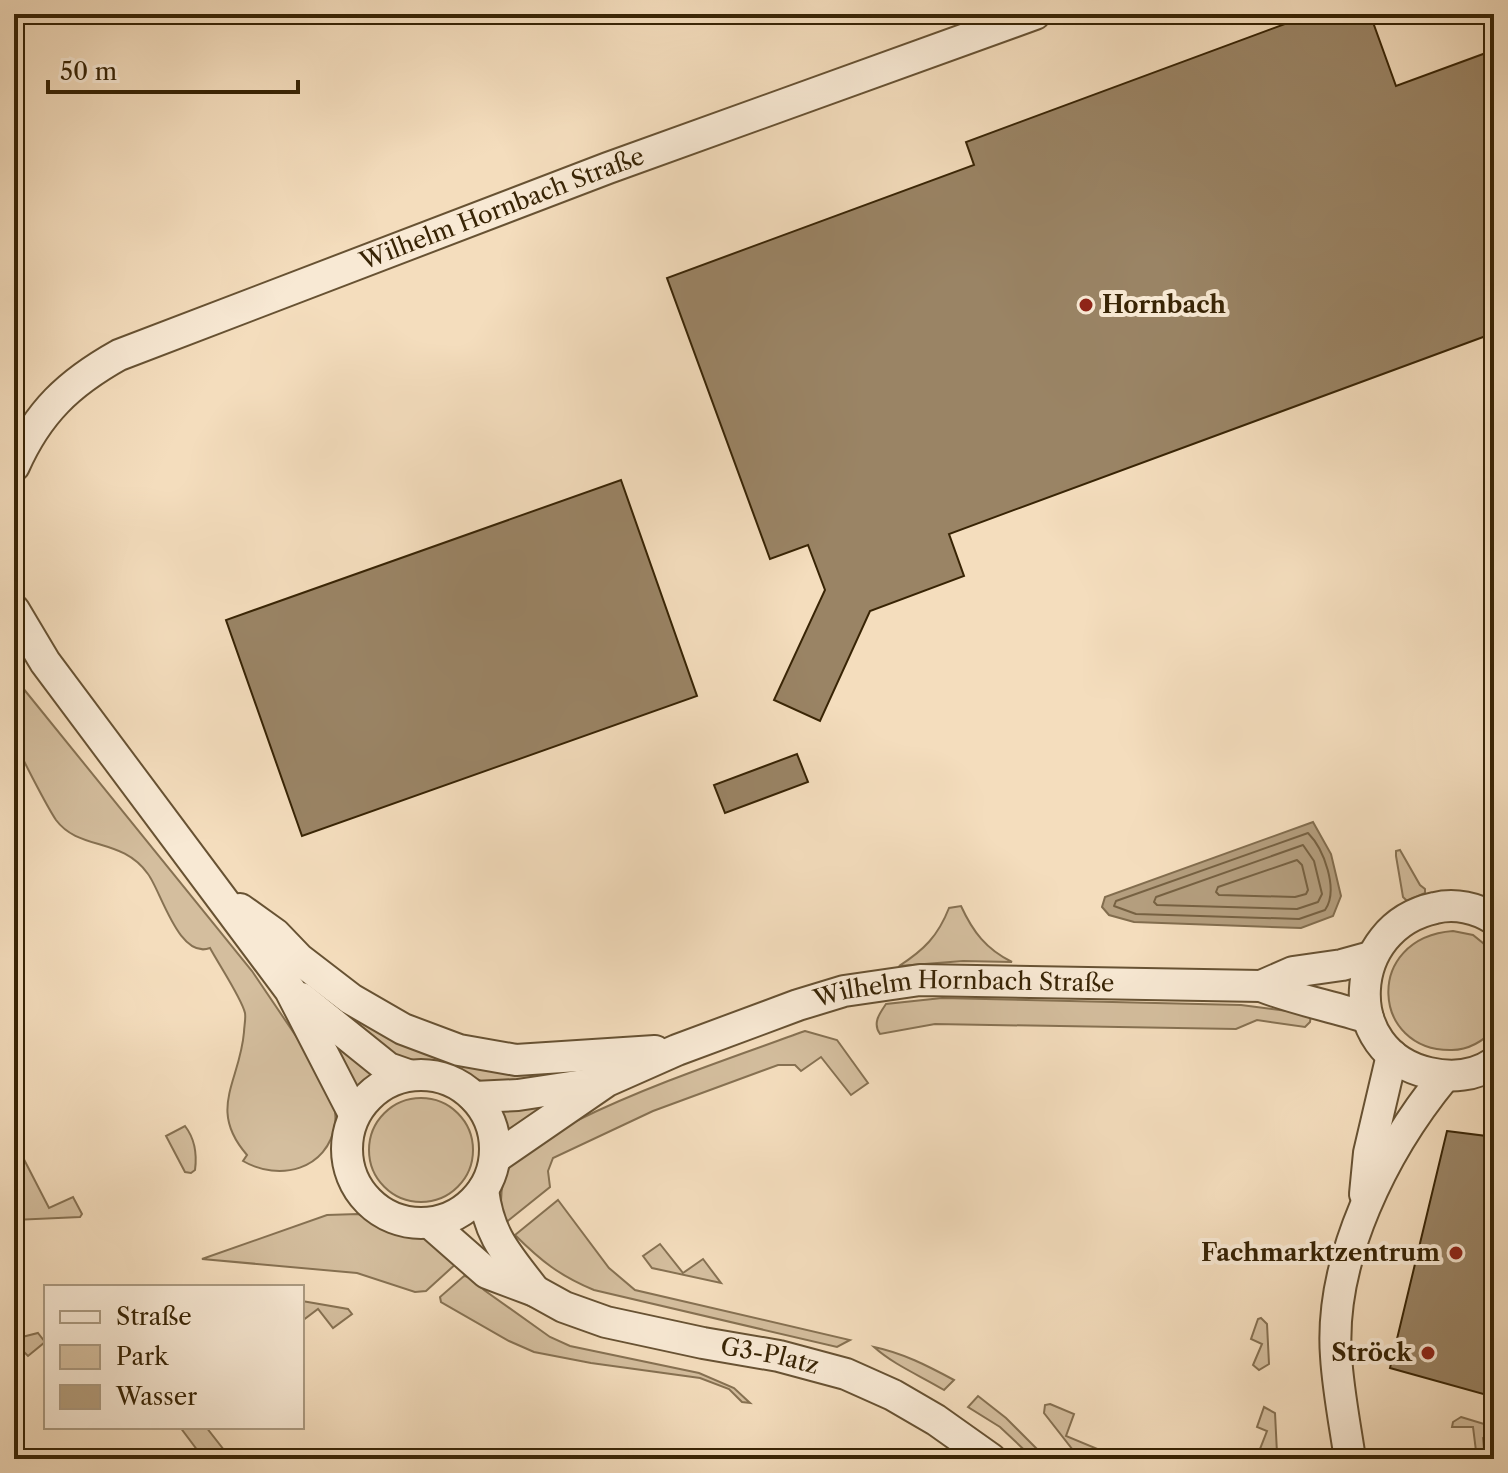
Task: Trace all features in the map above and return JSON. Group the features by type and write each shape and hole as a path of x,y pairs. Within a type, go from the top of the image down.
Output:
{"street":[{"name":"Wilhelm Hornbach Straße","path":"14,466 43,414 67,389 119,355 608,168 1035,14"},
{"name":"Wilhelm Hornbach Straße","path":"14,610 45,662 290,990 354,1114"},
{"name":"Wilhelm Hornbach Straße","path":"214,889 275,934 299,959 351,999 403,1029 459,1050 516,1060 677,1050"},
{"path":"1494,919 1466,907 1444,906 1420,911 1393,927 1371,957 1364,990 1368,1018 1377,1037 1392,1055 1418,1071 1444,1077 1473,1073 1494,1063"},
{"name":"Wilhelm Hornbach Straße","path":"1261,986 1293,972 1371,957"},
{"name":"Wilhelm Hornbach Straße","path":"495,1158 607,1081 677,1050 844,991 920,980 1261,986 1288,997 1322,1003 1368,1018"},
{"name":"Wilhelm Hornbach Straße","path":"290,990 388,1068 408,1075"},
{"path":"1363,1211 1369,1153 1392,1055"},
{"path":"408,1075 443,1078 460,1085 474,1097 489,1118 495,1158 483,1190 468,1206 452,1217 430,1223 402,1221 383,1214 367,1201 355,1186 348,1169 346,1147 354,1114 376,1089 408,1075"},
{"path":"1350,1459 1335,1354 1339,1288 1351,1239 1400,1140 1444,1077"},
{"name":"Wilhelm Hornbach Straße","path":"474,1097 518,1095 607,1081"},
{"name":"G3-Platz","path":"483,1190 496,1239 535,1291"},
{"name":"G3-Platz","path":"430,1223 487,1273 535,1291 564,1307 606,1322 779,1356 846,1374 893,1395 936,1420 991,1459"}],"green space":[{"path":"14,677 252,971 327,1082 335,1108 335,1124 331,1140 312,1161 300,1168 272,1171 243,1161 247,1155 235,1139 227,1109 244,1032 245,1013 239,999 210,948 199,949 180,934 148,874 138,862 126,854 76,836 56,820 14,738"},
{"path":"1400,850 1425,889 1425,893 1407,901 1403,897 1396,856 1396,851"},
{"path":"961,906 981,939 1012,962 963,961 899,966 929,942 949,908"},
{"path":"1453,931 1473,935 1494,952 1494,1029 1475,1044 1452,1050 1425,1046 1405,1033 1393,1015 1388,994 1392,972 1403,953 1424,938"},
{"path":"942,998 1241,1005 1311,1014 1310,1022 1305,1027 1257,1020 1236,1029 935,1024 880,1034 878,1018 886,1004"},
{"path":"348,1011 557,1072 509,1085 491,1085 449,1068 406,1061 387,1053 345,1014"},
{"path":"805,1031 837,1040 868,1083 851,1095 821,1057 801,1071 795,1065 778,1065 653,1111 553,1158 548,1171 550,1187 504,1224 501,1203 503,1181 511,1162 532,1142 660,1084"},
{"path":"335,1035 377,1076 357,1092 328,1041"},
{"path":"421,1098 441,1102 458,1113 469,1130 473,1150 469,1170 458,1187 441,1198 421,1202 401,1198 384,1187 373,1170 369,1150 373,1130 384,1113 401,1102"},
{"path":"552,1104 504,1132 503,1121 496,1109"},
{"path":"185,1126 195,1153 195,1170 191,1173 185,1172 166,1136"},
{"path":"14,1140 49,1208 73,1197 82,1214 80,1217 14,1220 14,1199 21,1195 14,1182"},
{"path":"558,1200 609,1268 635,1290 850,1340 837,1347 582,1285 552,1267 515,1235"},
{"path":"358,1214 383,1228 430,1240 459,1261 426,1291 415,1292 357,1273 202,1259 327,1215"},
{"path":"660,1244 683,1273 703,1259 721,1283 652,1268 643,1256"},
{"path":"464,1276 474,1278 484,1290 550,1337 570,1346 699,1373 734,1388 750,1403 742,1402 729,1389 700,1378 534,1352 509,1341 441,1302 440,1297"},
{"path":"304,1301 348,1309 352,1314 333,1328 318,1309 304,1320"},
{"path":"1261,1318 1267,1324 1269,1364 1259,1370 1253,1365 1262,1344 1251,1339"},
{"path":"38,1333 44,1343 28,1356 20,1348 14,1352 14,1339"},
{"path":"874,1347 905,1356 954,1380 944,1390"},
{"path":"978,1396 1006,1418 1047,1459 1034,1459 1000,1427 968,1407"},
{"path":"1050,1404 1074,1414 1066,1436 1100,1450 1097,1459 1080,1459 1044,1413 1045,1405"},
{"path":"1264,1407 1275,1413 1277,1453 1271,1458 1263,1455 1260,1449 1267,1431 1257,1427"},
{"path":"1461,1417 1494,1427 1494,1436 1483,1438 1485,1459 1477,1459 1473,1427 1452,1427 1453,1422"},
{"path":"182,1429 208,1429 231,1459 204,1459"}],"water":[{"path":"1313,822 1331,854 1341,896 1333,916 1301,928 1134,922 1109,915 1102,907 1105,897"}],"building":[{"name":"Hornbach","path":"1312,14 1370,14 1396,86 1494,50 1494,333 949,534 964,576 870,611 820,721 774,700 825,590 808,545 770,559 667,278 974,165 966,142"},
{"path":"621,480 697,696 302,836 226,620"},
{"path":"797,754 808,782 725,813 714,785"},
{"name":"Fachmarktzentrum","path":"1447,1131 1494,1137 1494,1397 1390,1368"}],"place":[{"name":"Hornbach","path":"1086,305"},
{"name":"Fachmarktzentrum","path":"1456,1253"},
{"name":"Ströck","path":"1428,1353"}]}
